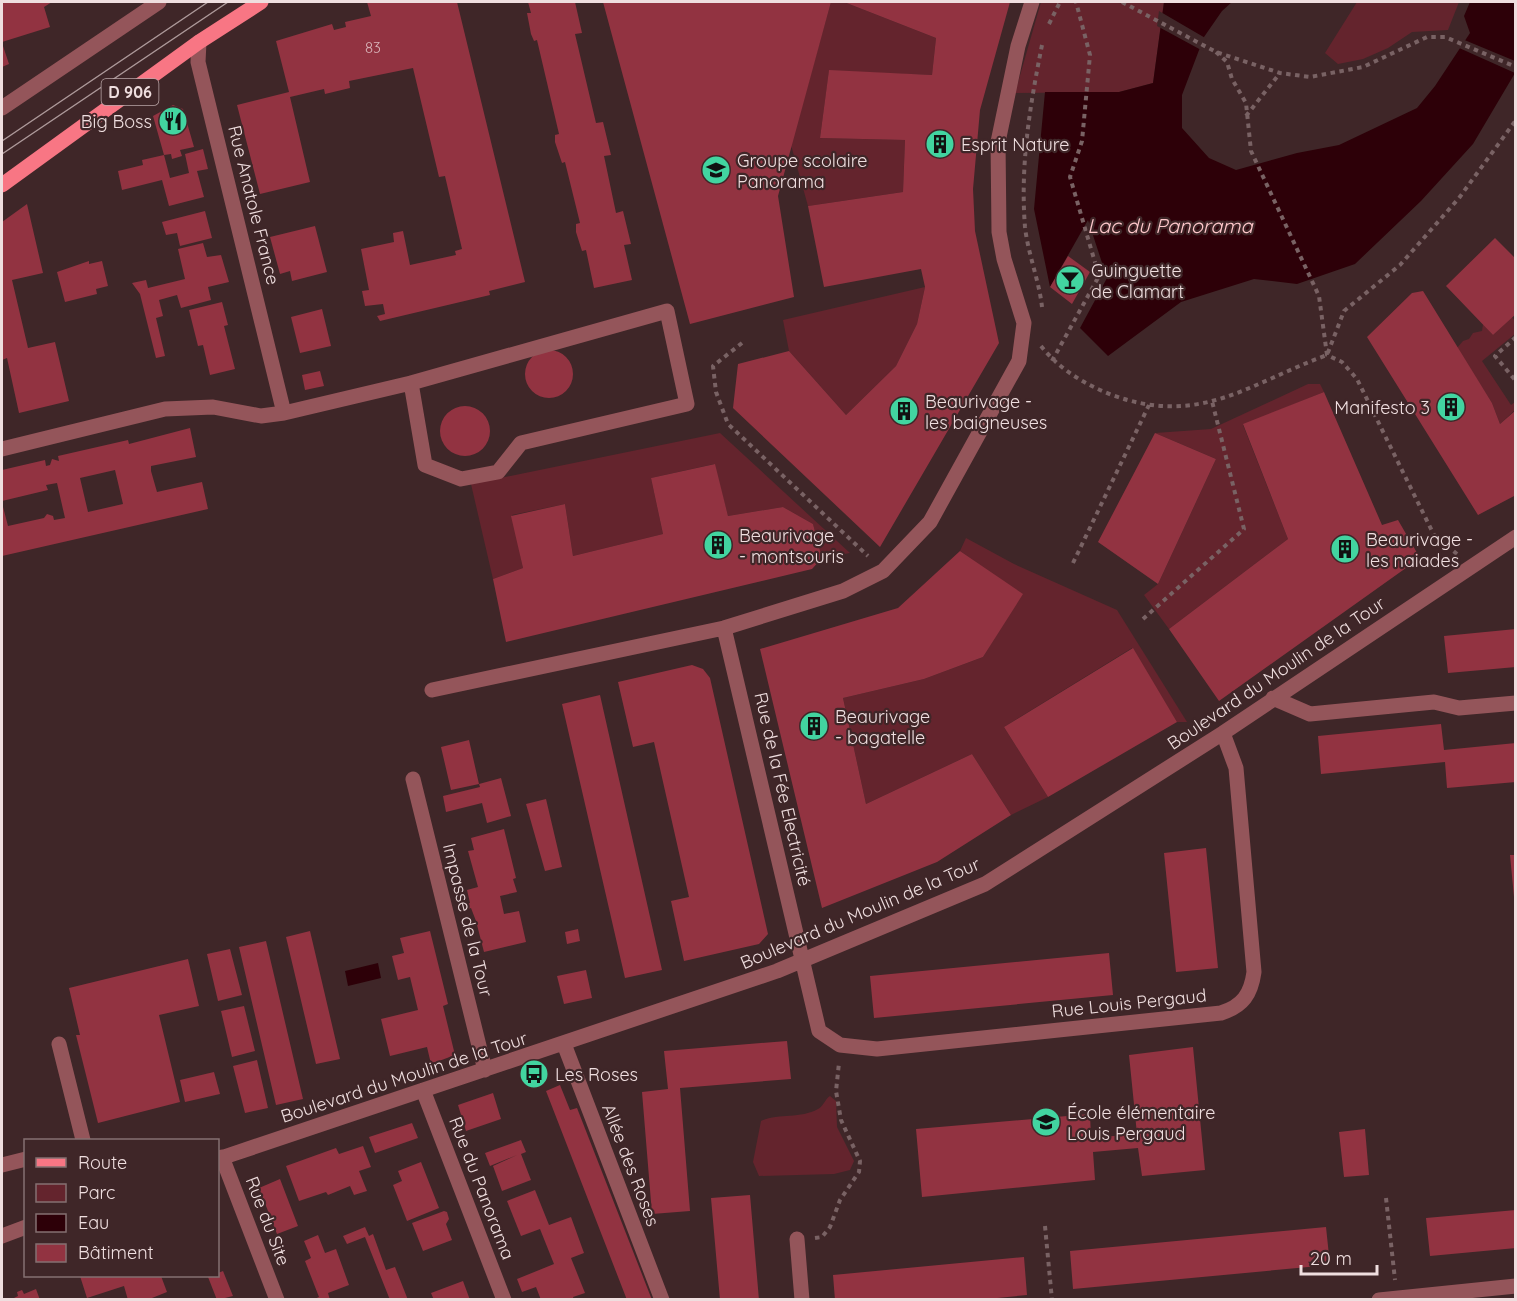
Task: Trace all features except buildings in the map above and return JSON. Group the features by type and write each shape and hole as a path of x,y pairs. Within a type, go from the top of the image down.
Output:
{"main road":[{"name":"D 906","path":"2,185 200,42 261,2"}],"street":[{"path":"2,108 159,2"},
{"path":"432,690 724,628 843,591 883,571 930,522 1019,362 1024,322 1004,259 999,232 998,142 1007,94 1032,2"},
{"name":"Rue Anatole France","path":"200,42 198,62 284,413"},
{"path":"2,449 165,409 213,408 261,416 284,413 411,383 667,312 687,404 521,443 498,472 461,479 425,465 411,383"},
{"name":"Boulevard du Moulin de la Tour","path":"220,1158 564,1044 804,960 985,884 1223,733 1515,537"},
{"name":"Rue de la Fée Electricité","path":"724,628 804,960"},
{"path":"1273,698 1310,714 1434,702 1459,708 1515,703"},
{"name":"Rue Louis Pergaud","path":"840,1045 889,1048 1221,1013 1240,1005 1248,996 1254,972 1236,768 1223,733"},
{"name":"Impasse de la Tour","path":"413,779 485,1070"},
{"path":"804,960 819,1031 840,1045"},
{"path":"59,1044 83,1139"},
{"name":"Allée des Roses","path":"564,1044 662,1299"},
{"name":"Rue du Panorama","path":"423,1090 504,1299"},
{"name":"Rue du Site","path":"220,1158 277,1299"},
{"path":"2,1165 24,1160"},
{"path":"2,1236 24,1228"},
{"path":"797,1239 802,1299"},
{"path":"1379,1299 1515,1286"}],"path":[{"path":"1044,32 1060,2"},
{"path":"1053,361 1099,276 1070,177 1082,141 1090,55 1076,2"},
{"path":"1122,2 1146,12 1216,52 1280,73 1310,77 1363,67 1427,37 1445,37 1515,67"},
{"path":"1039,316 1042,306 1025,228 1024,161 1030,103 1042,42"},
{"path":"1216,52 1227,62 1232,79 1246,103 1246,116 1252,138 1251,151 1319,296 1327,356"},
{"path":"1246,116 1280,73"},
{"path":"1327,356 1344,311 1400,265 1459,198 1515,120"},
{"path":"1024,322 1053,361 1091,387 1149,405 1184,408 1233,395 1327,356 1342,362 1357,379 1434,535 1472,566"},
{"path":"1515,337 1495,357 1515,381"},
{"path":"742,343 713,366 716,392 728,424 883,571"},
{"path":"1143,619 1244,529 1212,401"},
{"path":"1073,562 1149,405"},
{"path":"797,1239 822,1237 830,1227 840,1200 860,1172 860,1161 841,1120 836,1091 840,1045"},
{"path":"1386,1198 1395,1280"},
{"path":"1045,1226 1052,1299"}],"green space":[{"path":"831,2 844,2 936,38 932,75 829,71 820,138 905,140 903,192 808,206 791,145"},
{"path":"1041,2 1164,2 1153,83 1119,92 1015,93"},
{"path":"1357,2 1459,2 1448,30 1412,32 1388,48 1363,59 1338,64 1325,53"},
{"path":"925,287 917,324 896,366 846,415 789,351 783,320"},
{"path":"1512,317 1515,321 1515,334 1482,361 1511,405 1515,402 1515,410 1500,424 1492,403 1457,348 1473,333 1482,331 1483,324 1493,335"},
{"path":"1308,384 1320,384 1324,392 1243,425 1288,539 1169,629 1144,595 1158,584 1216,459 1155,433 1211,429"},
{"path":"720,433 850,553 822,558 813,524 783,507 728,516 714,464 651,478 663,534 573,556 565,504 512,515 523,568 493,579 471,484"},
{"path":"966,538 1014,564 1117,610 1187,722 1177,722 1132,648 1004,727 1048,797 1011,815 972,754 866,804 843,698 924,679 983,657 1022,594 960,551"},
{"path":"830,1096 836,1101 837,1127 854,1161 850,1170 834,1174 759,1176 753,1162 761,1121 811,1112 820,1108"}],"water":[{"name":"Lac du Panorama","path":"1164,2 1232,2 1222,11 1204,37 1182,95 1182,128 1209,158 1236,170 1297,153 1339,145 1417,108 1435,86 1470,33 1464,16 1470,2 1515,2 1515,73 1473,144 1421,201 1355,264 1297,284 1254,279 1181,302 1108,356 1080,328 1107,278 1088,220 1050,287 1034,209 1045,92 1119,92 1153,83"},
{"path":"378,963 381,978 348,986 345,971"}],"pier":[{"path":"1159,11 1207,39 1203,51 1157,26"},
{"path":"1462,39 1515,61 1515,73 1457,47"}],"tram line":[{"path":"2,141 208,2"},
{"path":"2,154 228,2"}],"place":[{"name":"Big Boss","path":"173,121"},
{"name":"Esprit Nature","path":"940,144"},
{"name":"Groupe scolaire Panorama","path":"716,170"},
{"name":"Guinguette de Clamart","path":"1070,280"},
{"name":"Manifesto 3","path":"1451,407"},
{"name":"Beaurivage - les baigneuses","path":"904,411"},
{"name":"Beaurivage - montsouris","path":"718,545"},
{"name":"Beaurivage - les naiades","path":"1345,549"},
{"name":"Beaurivage - bagatelle","path":"814,726"},
{"name":"Les Roses","path":"534,1074"},
{"name":"École élémentaire Louis Pergaud","path":"1046,1122"}]}
